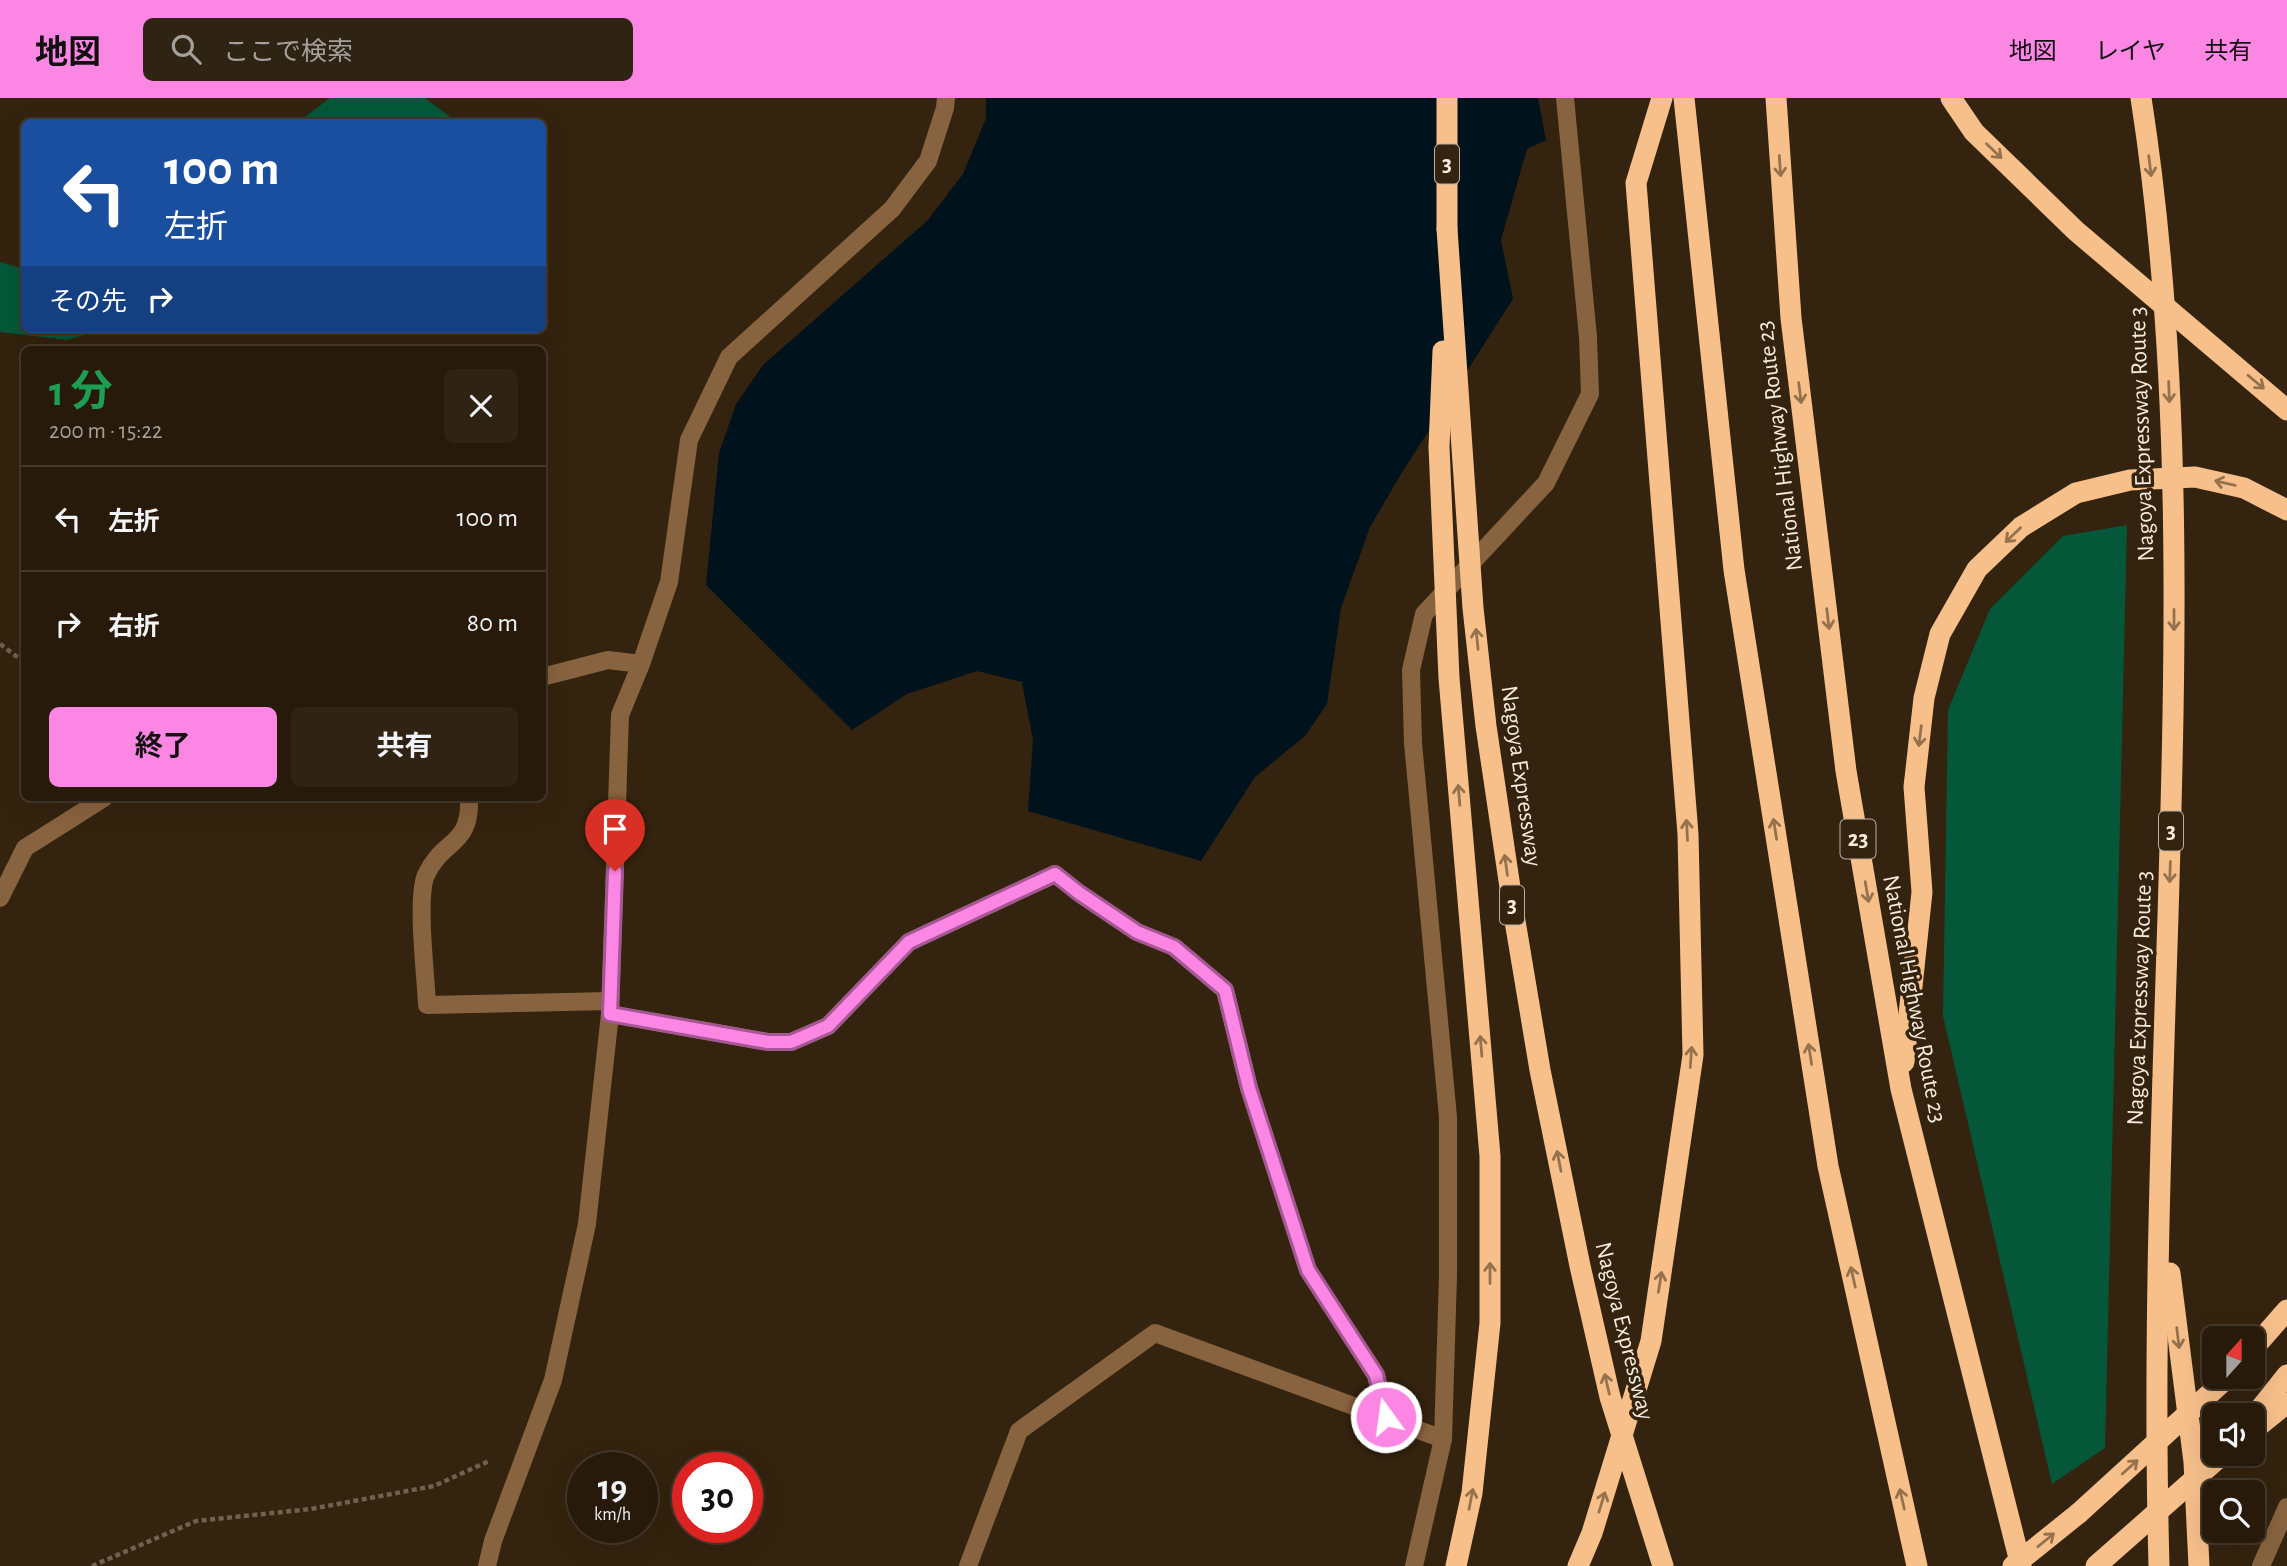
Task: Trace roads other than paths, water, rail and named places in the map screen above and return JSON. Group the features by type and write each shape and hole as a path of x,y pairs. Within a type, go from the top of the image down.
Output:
{"highway":[{"name":"3","path":"1447,98 1447,229"},
{"path":"1578,1566 1592,1533 1651,1341 1693,1055 1688,834 1636,183 1662,98"},
{"path":"1684,98 1734,570 1826,1153 1917,1566"},
{"name":"National Highway Route 23","path":"1776,98 1791,318 1843,744 1900,1089 2021,1566"},
{"path":"1951,98 1974,132 2076,231 2287,410"},
{"name":"Nagoya Expressway Route 3","path":"2141,98 2159,230 2174,553 2174,737 2157,1409 2159,1566"},
{"path":"1447,229 1439,447 1449,664 1490,1156 1490,1323 1472,1493 1456,1566"},
{"name":"Nagoya Expressway","path":"1447,229 1474,608 1486,726 1515,921 1580,1266 1610,1397 1663,1566"},
{"path":"1900,1089 1922,892 1914,788 1924,698 1940,634 1977,569 2021,527 2076,493 2130,480 2195,477 2244,488 2287,510"},
{"path":"2161,1198 2194,1462 2199,1566"},
{"path":"2265,1335 2287,1310"},
{"path":"2265,1403 2287,1375"},
{"path":"2013,1566 2079,1513 2214,1390"},
{"path":"2265,1421 2287,1403"},
{"path":"2096,1566 2209,1466"}],"street":[{"path":"488,1566 493,1541 553,1380 587,1224 610,1008 620,715 669,582 689,440 729,357 892,209 928,161 946,98"},
{"path":"1414,1566 1443,1438 1448,1276 1448,1117 1413,743 1411,670 1424,614 1546,483 1590,394 1588,337 1565,98"},
{"path":"546,676 608,660 641,664"},
{"path":"0,898 25,848 99,801"},
{"path":"469,801 470,817 462,836 439,855 425,876 421,898 427,1005 610,1008 768,1042 791,1042 828,1026 909,942 1055,874 1137,932 1174,947 1225,990 1249,1088 1308,1270 1376,1375 1386,1417"},
{"path":"968,1566 1019,1432 1155,1333 1443,1438"},
{"path":"2262,1566 2287,1507"}],"water":[{"path":"986,98 1538,98 1546,140 1527,149 1501,240 1513,299 1370,527 1341,608 1327,704 1305,736 1255,777 1201,861 1028,811 1033,740 1022,682 977,671 907,694 852,730 706,585 719,453 736,404 763,365 927,221 963,174 986,118"}]}
